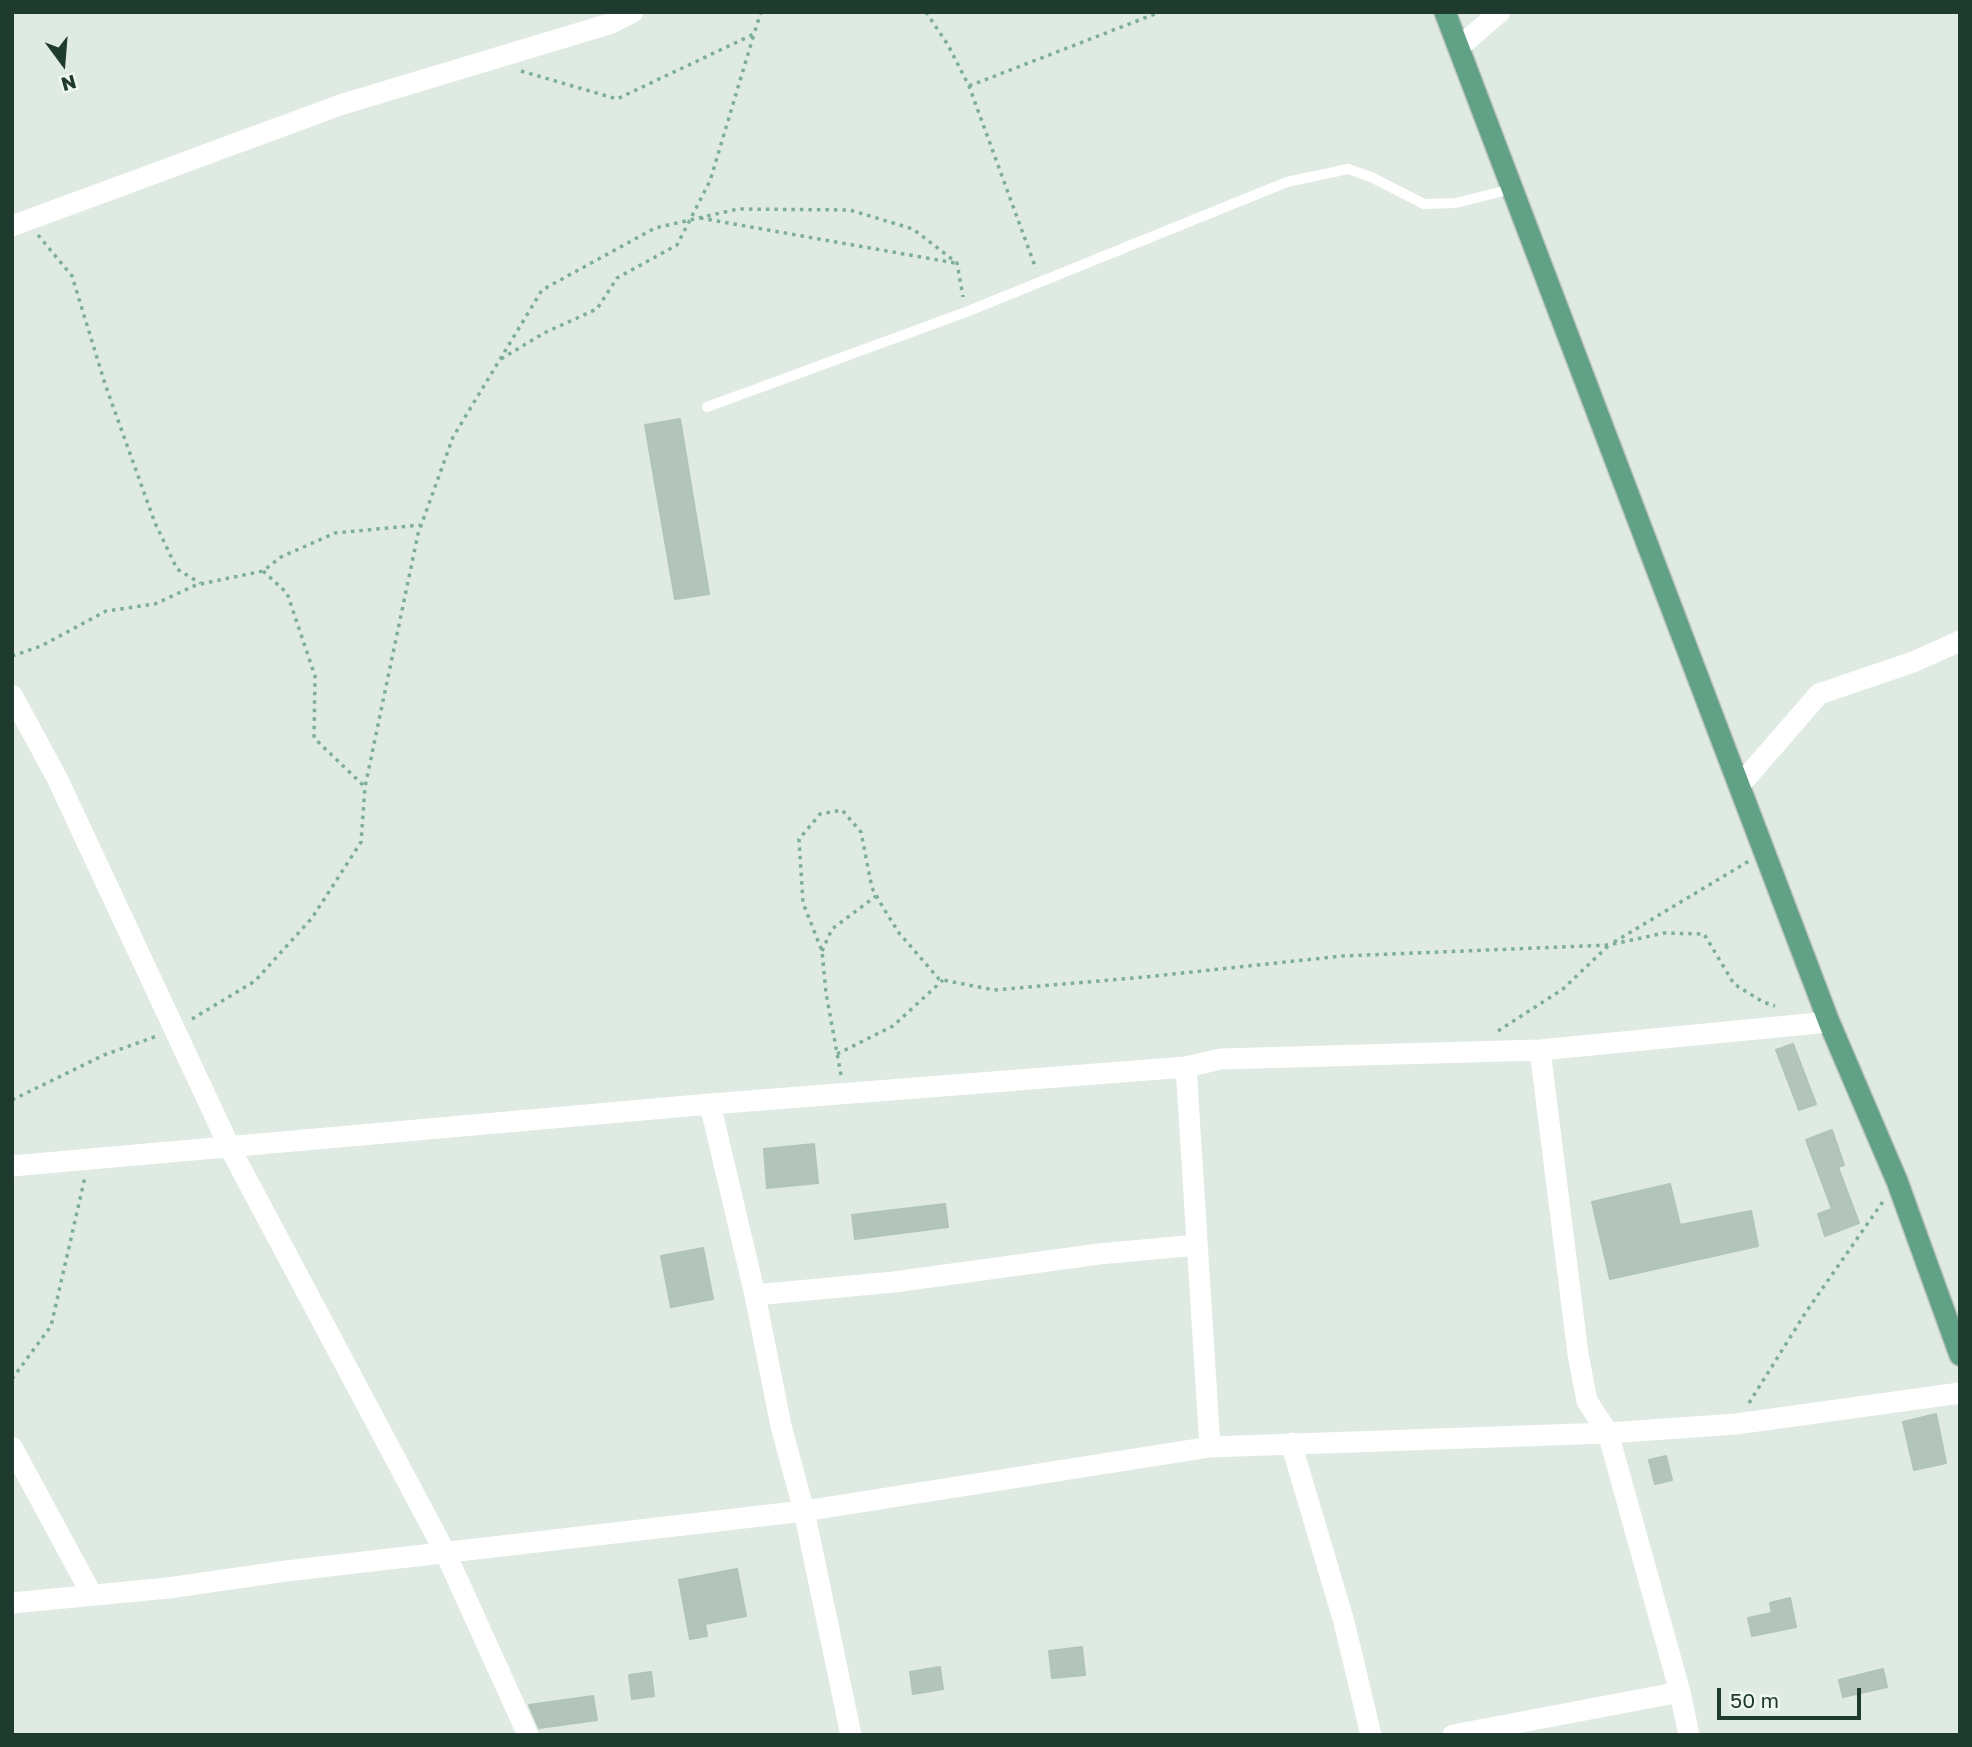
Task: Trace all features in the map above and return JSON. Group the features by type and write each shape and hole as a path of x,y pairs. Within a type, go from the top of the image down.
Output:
{"main road":[{"path":"1446,12 1829,1022 1898,1181 1960,1355"}],"street":[{"path":"19,224 340,105 609,24 633,12"},
{"path":"1459,47 1500,12"},
{"path":"1740,785 1819,694 1913,663 1960,641"},
{"path":"12,695 57,778 230,1148 445,1552 528,1735"},
{"path":"12,1166 710,1104 1186,1067 1221,1059 1540,1050 1829,1022"},
{"path":"1540,1050 1578,1354 1587,1401 1608,1433 1680,1692 1689,1735"},
{"path":"1186,1067 1210,1447"},
{"path":"710,1104 755,1295 781,1426 804,1511 851,1735"},
{"path":"755,1295 894,1282 1059,1258 1197,1245"},
{"path":"12,1603 168,1588 445,1552 804,1511 1210,1447 1608,1433 1736,1424 1960,1393"},
{"path":"1291,1443 1344,1622 1371,1735"},
{"path":"12,1447 92,1595"},
{"path":"1453,1735 1680,1692"}],"lane":[{"path":"707,407 966,312 1287,182 1348,169 1371,177 1424,204 1456,203 1511,189"}],"path":[{"path":"499,361 544,333 597,309 617,278 677,245 710,181 761,12"},
{"path":"926,12 969,86 1040,281"},
{"path":"969,86 1160,12"},
{"path":"487,61 617,99 754,34"},
{"path":"12,1100 104,1055 174,1030 255,981 312,918 361,842 365,787 421,525 453,437 542,290 655,228 738,209 850,210 914,229 957,263 966,312"},
{"path":"698,218 957,263"},
{"path":"19,224 72,276 105,384 155,523 177,569 202,584"},
{"path":"12,656 41,646 106,611 155,604 202,584 263,571 281,557 335,533 421,525"},
{"path":"263,571 287,593 315,676 314,738 365,787"},
{"path":"844,1094 826,993 822,951 803,903 799,839 820,814 842,810 861,832 876,896 899,933 939,979 943,980 994,990 1342,956 1609,945 1664,933 1704,934 1734,984 1763,1002 1776,1006"},
{"path":"1497,1031 1563,989 1609,945 1765,852"},
{"path":"822,951 832,929 876,896"},
{"path":"837,1054 893,1026 943,980"},
{"path":"12,1379 51,1326 89,1160"},
{"path":"1736,1424 1806,1312 1898,1181"}],"building":[{"path":"680,419 709,594 675,599 645,425"},
{"path":"1793,1044 1816,1104 1799,1110 1776,1050"},
{"path":"1832,1130 1844,1165 1838,1167 1859,1223 1825,1236 1818,1214 1832,1209 1806,1140"},
{"path":"814,1144 818,1183 767,1188 764,1149"},
{"path":"1670,1184 1680,1225 1751,1211 1758,1246 1610,1279 1592,1202"},
{"path":"945,1204 948,1227 855,1239 852,1215"},
{"path":"703,1248 713,1299 671,1307 661,1256"},
{"path":"1936,1414 1946,1463 1914,1470 1903,1422"},
{"path":"1666,1456 1672,1480 1655,1484 1649,1460"},
{"path":"737,1569 746,1616 705,1624 707,1636 690,1639 679,1580"},
{"path":"1790,1598 1796,1627 1752,1636 1748,1618 1772,1613 1770,1603"},
{"path":"1082,1647 1085,1675 1052,1678 1049,1651"},
{"path":"940,1667 943,1689 913,1694 910,1672"},
{"path":"1883,1669 1887,1687 1843,1697 1839,1680"},
{"path":"651,1672 654,1696 632,1699 629,1675"},
{"path":"593,1696 597,1720 539,1728 529,1705"}]}
